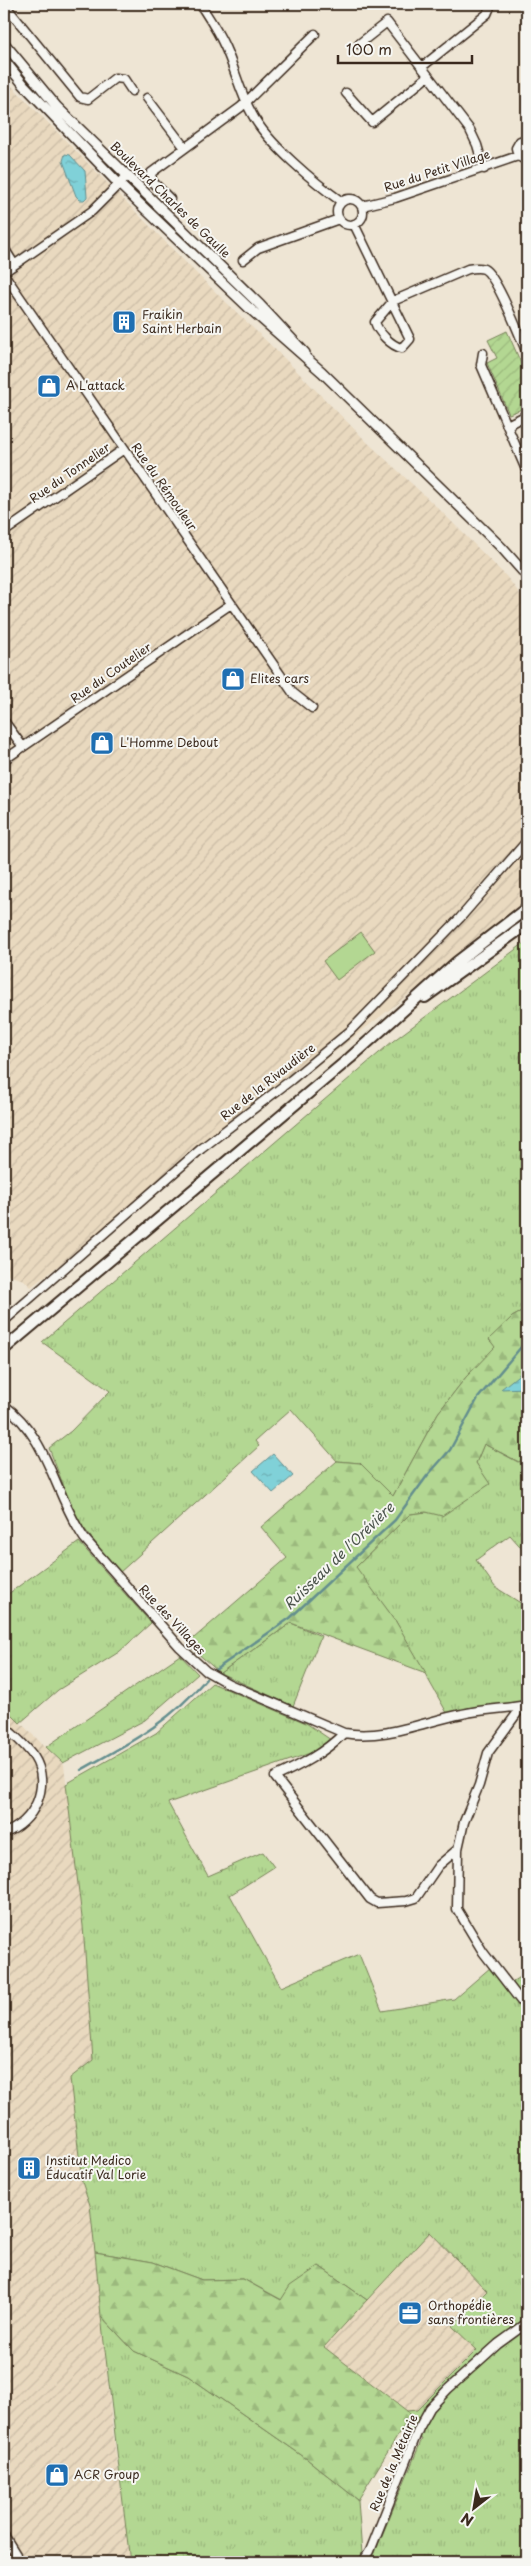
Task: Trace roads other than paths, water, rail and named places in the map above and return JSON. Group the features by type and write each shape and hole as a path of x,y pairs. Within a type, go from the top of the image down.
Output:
{"main road":[{"path":"4,1349 382,1029 457,962 527,908"},
{"path":"382,1029 527,924"}],"street":[{"path":"4,4 80,97 88,99 115,78 124,78 132,91"},
{"path":"200,4 226,47 246,102 255,120 267,135 323,189 342,202"},
{"path":"346,93 372,122 425,72 450,44 487,14 490,7 489,4"},
{"path":"359,44 387,22 470,130 478,145 484,169"},
{"path":"170,199 152,181 151,173 246,102 315,34"},
{"name":"Boulevard Charles de Gaulle","path":"4,43 57,107 260,305 322,372 502,548 527,576"},
{"name":"Boulevard Charles de Gaulle","path":"4,60 24,85 119,184 248,307 322,372"},
{"path":"147,98 185,148"},
{"path":"527,138 518,144 518,156 527,161"},
{"name":"Rue du Petit Village","path":"362,206 395,198 518,156"},
{"path":"4,273 14,264 92,211 127,176"},
{"path":"354,200 362,206 362,216 354,224 346,224 339,219 338,207 342,202 354,200"},
{"path":"243,260 258,248 339,219"},
{"path":"354,224 393,301 410,339 402,348 394,346 378,329 375,322 393,301 468,269 484,269 495,282 527,353"},
{"path":"4,248 14,264"},
{"name":"Rue du Rémouleur","path":"4,273 293,693 312,708"},
{"path":"483,353 481,365 527,472"},
{"path":"509,427 511,423 527,415"},
{"name":"Rue du Tonnelier","path":"4,532 124,449"},
{"name":"Rue du Coutelier","path":"4,760 231,604"},
{"path":"4,721 22,748"},
{"name":"Rue de la Rivaudière","path":"4,1321 201,1149 292,1080 350,1031 460,918 527,841"},
{"name":"Rue des Villages","path":"4,1405 18,1415 35,1436 72,1520 84,1538 117,1578 194,1662 229,1684 344,1733 359,1736 388,1733 464,1713 525,1705"},
{"path":"525,1705 488,1754 479,1786 464,1822 458,1850 457,1909 483,1952 527,2009"},
{"path":"4,1726 34,1758 41,1775 40,1796 31,1816 13,1830 4,1833"},
{"path":"344,1733 304,1764 275,1777 370,1899 377,1903 406,1901 416,1898 438,1866 458,1850"},
{"name":"Rue de la Métairie","path":"363,2562 370,2551 419,2428 430,2408 498,2344 527,2323"},
{"path":"4,2536 20,2562"}],"water":[{"path":"65,154 70,155 85,171 87,197 84,200 80,200 76,196 63,161"},
{"path":"527,1368 527,1388 501,1389"},
{"path":"273,1454 293,1476 273,1493 253,1471"}],"waterway":[{"name":"Ruisseau de l'Orévière","path":"215,1670 290,1618 395,1520 427,1476 450,1450 478,1398 527,1340"},
{"name":"Ruisseau de l'Orévière","path":"81,1770 133,1741 163,1720 178,1708 206,1679"}],"place":[{"name":"Fraikin Saint Herbain","path":"124,322"},
{"name":"A L'attack","path":"49,386"},
{"name":"Elites cars","path":"233,679"},
{"name":"L'Homme Debout","path":"102,743"},
{"name":"Institut Medico Éducatif Val Lorie","path":"29,2168"},
{"name":"Orthopédie sans frontières","path":"410,2313"},
{"name":"ACR Group","path":"57,2475"}]}
